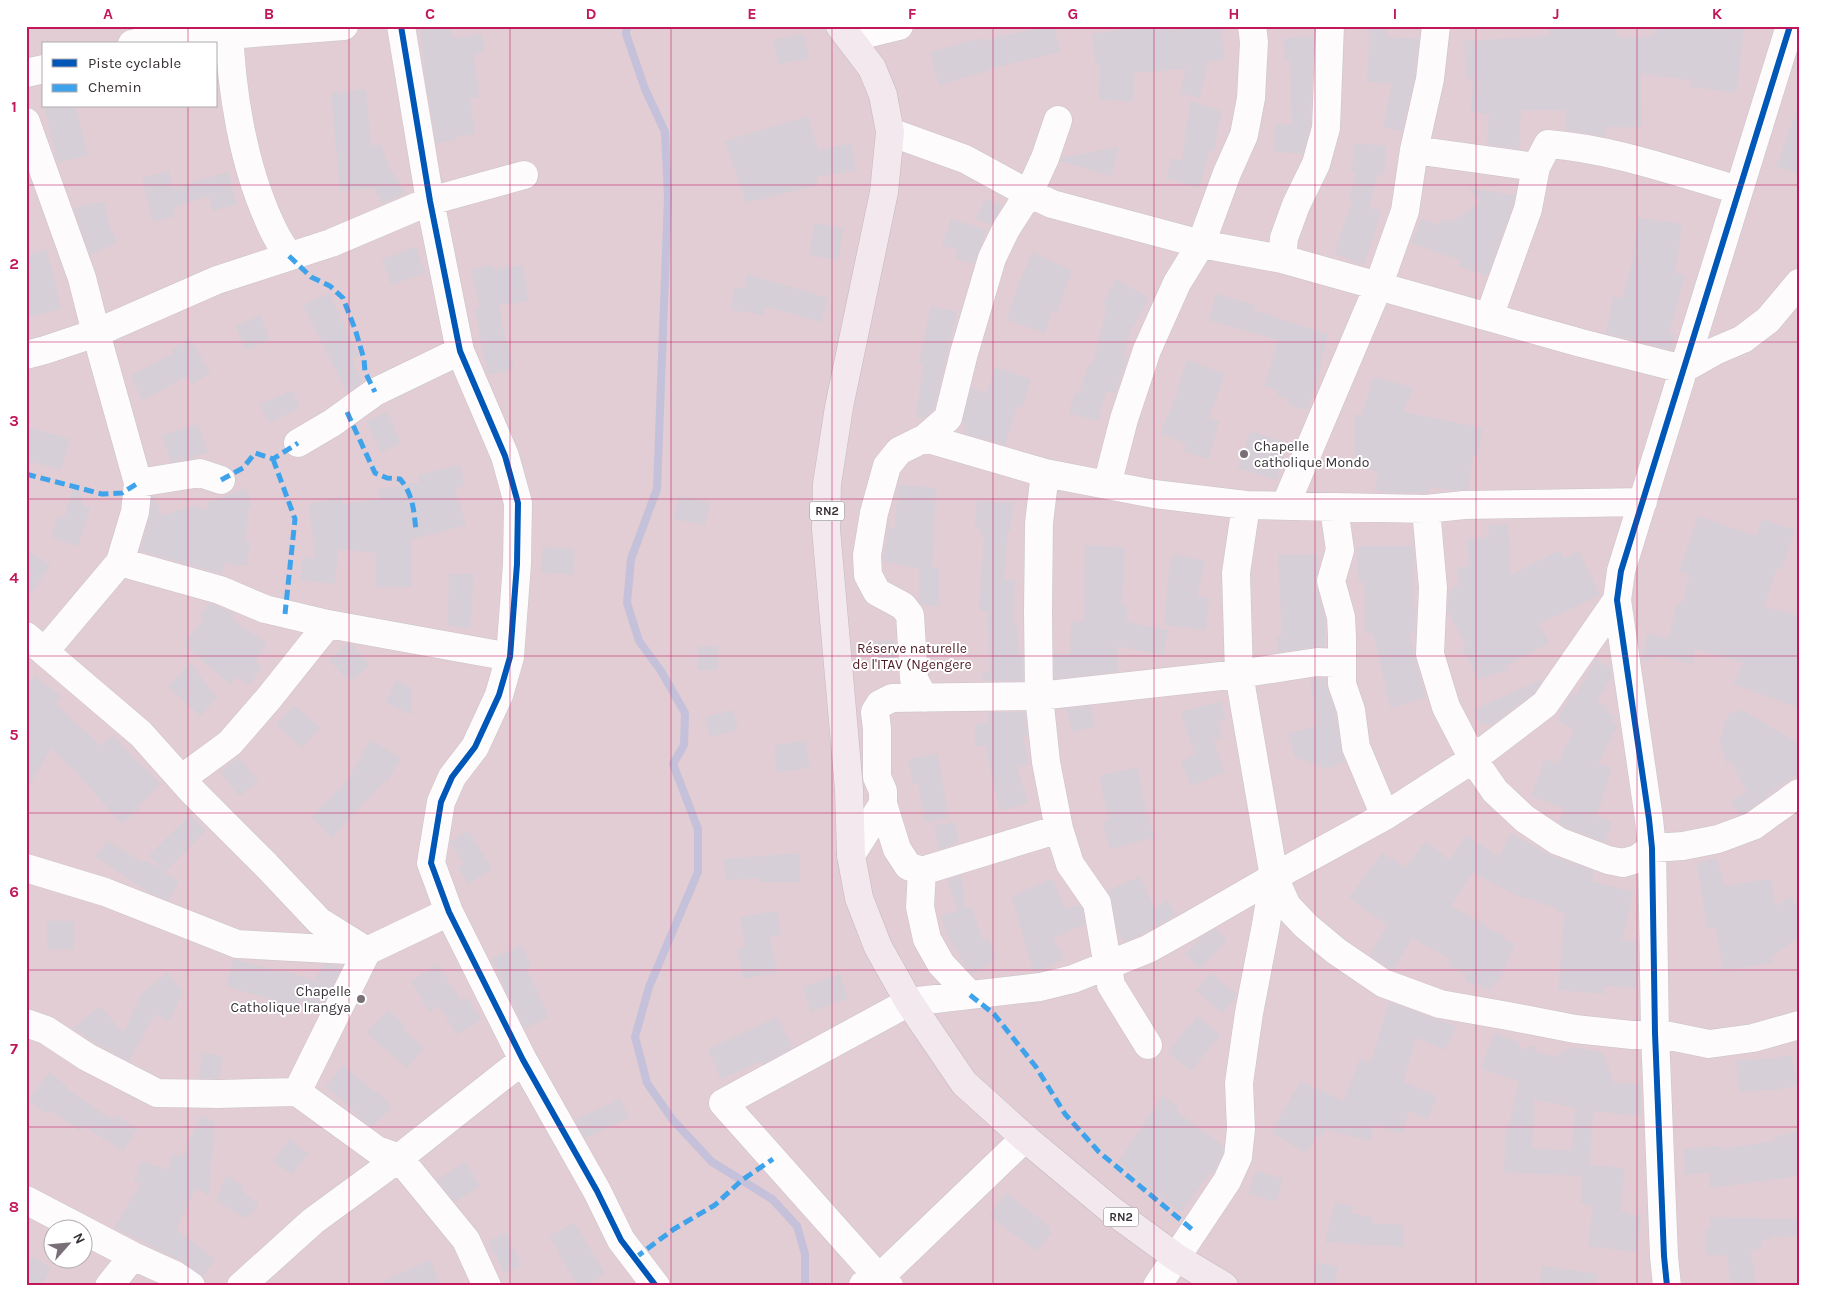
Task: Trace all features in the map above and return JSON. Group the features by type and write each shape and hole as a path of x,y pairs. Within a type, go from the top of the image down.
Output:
{"highway":[{"name":"RN2","path":"845,32 872,68 883,95 890,132 884,192 839,407 827,484 826,529 849,789 851,855 859,898 878,947 909,1002 964,1083 1025,1138 1110,1209 1177,1258 1224,1286"}],"street":[{"path":"140,42 163,36 344,26"},
{"path":"400,26 430,201 460,351 505,456 518,503 510,657 499,695 475,747 452,777 441,802 431,863 450,912 523,1060 597,1191 621,1240 656,1286"},
{"path":"845,32 899,26"},
{"path":"1107,485 1124,419 1147,350 1177,283 1201,244 1227,173 1244,135 1252,98 1254,42 1252,26"},
{"path":"1282,259 1284,238 1296,205 1316,164 1326,128 1330,26"},
{"path":"1285,506 1378,287 1405,211 1414,150 1430,79 1436,26"},
{"path":"1667,1286 1664,1256 1655,1033 1652,848 1617,600 1621,570 1790,26"},
{"path":"229,31 232,80 242,133 256,186 270,224 288,256"},
{"path":"26,73 42,69"},
{"path":"924,698 914,679 910,614 903,606 876,592 868,575 867,555 874,513 887,466 899,451 925,438 948,418 964,353 992,258 1006,229 1029,193 1045,158 1058,120"},
{"path":"26,122 82,278 138,483 135,512 120,562 36,644 141,734 319,921 367,951"},
{"path":"890,132 965,158 1052,204 1201,244 1282,259 1581,344 1683,369 1743,338 1768,320 1799,283"},
{"path":"1414,150 1542,155 1576,146 1632,159 1738,190"},
{"path":"1489,317 1528,209 1542,155"},
{"path":"26,355 96,333 217,280 331,243 430,201 524,175"},
{"path":"298,443 332,423 375,392 460,351"},
{"path":"925,438 1045,473 1154,494 1246,505 1426,509 1464,505 1642,502"},
{"path":"138,483 200,473 221,480"},
{"path":"1045,473 1039,522 1039,696 1046,762 1059,829 1070,864 1097,903 1111,985 1148,1045"},
{"path":"1246,505 1236,573 1239,674 1274,877 1287,906 1306,926 1336,951 1384,983 1440,1004 1575,1029 1632,1035 1655,1033 1709,1044 1753,1038 1799,1025"},
{"path":"1334,508 1340,550 1331,581 1341,617 1342,684 1350,710 1356,748 1385,816"},
{"path":"1426,509 1433,588 1430,654 1446,707 1473,759 1495,791 1525,819 1558,841 1608,860 1623,863 1637,859 1652,848 1683,846 1727,836 1753,826 1799,793"},
{"path":"120,562 220,590 266,609 328,624 510,657"},
{"path":"1025,1138 877,1283 723,1103 909,1002 1040,987 1073,979 1148,949 1385,816 1473,759 1545,704 1617,600"},
{"path":"182,779 230,742 269,698 328,624"},
{"path":"1059,829 922,871 908,866 897,849 883,804 883,791 877,777 875,712 880,704 892,698 1039,696 1239,674 1316,662 1342,663"},
{"path":"851,855 883,804"},
{"path":"26,868 105,892 237,944 367,951 450,912"},
{"path":"922,871 920,907 928,939 941,964 970,995"},
{"path":"1162,1284 1227,1181 1238,1157 1241,1129 1239,1083 1249,1012 1274,877"},
{"path":"297,1092 367,951"},
{"path":"26,1023 46,1030 87,1057 157,1093 297,1092 377,1150 399,1158 466,1240 487,1286"},
{"path":"240,1286 313,1221 399,1158 523,1060"},
{"path":"26,1200 133,1256 175,1275 192,1286"},
{"path":"109,1286 133,1256"}],"green space":[{"name":"Réserve naturelle de l'ITAV (Ngengere","path":"26,26 1799,26 1799,1286 26,1286"}],"building":[{"path":"451,26 453,38 482,34 484,52 474,54 479,97 470,98 475,134 456,136 456,140 436,143 420,30"},
{"path":"1046,26 1054,26 1060,52 989,69 939,85 930,52 981,38 981,41"},
{"path":"1147,26 1168,26 1169,30 1221,26 1225,60 1208,61 1200,98 1180,93 1186,69 1133,73 1133,101 1099,100 1100,64 1096,65 1092,34"},
{"path":"1368,26 1386,26 1387,37 1419,39 1415,76 1402,131 1383,127 1392,84 1367,82"},
{"path":"1549,26 1616,27 1617,38 1654,36 1655,26 1698,26 1725,30 1725,26 1744,28 1736,93 1690,86 1691,80 1641,74 1642,127 1606,127 1606,137 1566,130 1566,110 1521,110 1519,149 1487,144 1489,114 1471,112 1473,79 1467,79 1464,41 1549,36"},
{"path":"804,34 809,59 778,64 773,40"},
{"path":"1314,36 1310,126 1303,154 1274,152 1275,124 1292,125 1290,60 1285,60 1283,39"},
{"path":"366,89 371,147 380,144 389,166 405,193 383,204 373,188 340,191 331,93"},
{"path":"1190,101 1222,111 1215,150 1210,149 1199,188 1166,178 1172,158 1182,161"},
{"path":"44,108 76,108 88,155 58,163"},
{"path":"1797,110 1799,111 1799,174 1776,166"},
{"path":"808,116 818,150 851,144 856,170 816,177 818,185 746,203 725,141"},
{"path":"1354,143 1386,146 1384,175 1378,174 1369,208 1380,210 1373,239 1363,265 1336,254 1336,246 1353,200 1349,199 1356,173 1352,172"},
{"path":"1119,147 1111,176 1060,161 1062,158"},
{"path":"169,171 173,188 228,172 237,204 213,211 209,196 173,208 175,216 153,222 142,178"},
{"path":"1469,187 1515,196 1487,276 1458,266 1460,260 1412,243 1421,219 1439,225 1442,219 1451,222 1480,203"},
{"path":"986,198 1002,206 990,225 976,219"},
{"path":"104,201 109,226 117,242 90,255 74,208"},
{"path":"1638,218 1682,224 1675,273 1685,275 1669,333 1675,335 1672,350 1606,333 1613,296 1622,299 1632,263"},
{"path":"951,219 986,230 974,264 955,258 958,250 942,245"},
{"path":"814,223 844,228 838,260 809,255"},
{"path":"416,247 425,273 391,285 382,259"},
{"path":"46,250 55,278 61,309 30,317 26,306 26,256"},
{"path":"1033,252 1072,271 1057,312 1052,311 1045,333 1007,320 1018,285"},
{"path":"491,265 492,269 523,265 528,301 499,305 504,335 514,368 489,375 483,354 475,308 480,307 471,270"},
{"path":"746,274 828,298 821,322 765,306 764,315 731,310 734,287 745,288"},
{"path":"1116,279 1149,298 1130,332 1123,356 1127,358 1115,394 1106,391 1098,421 1069,413 1075,392 1079,394 1088,365 1092,366 1107,307 1102,305"},
{"path":"329,293 359,356 352,359 362,382 347,393 303,305"},
{"path":"1216,294 1255,305 1253,310 1328,334 1321,366 1307,411 1287,404 1288,399 1277,396 1278,391 1264,386 1278,340 1208,320"},
{"path":"931,306 957,312 934,409 924,418 916,417 923,364 919,363"},
{"path":"260,315 270,340 246,350 235,326"},
{"path":"190,338 210,373 192,384 188,376 143,400 130,376 174,353 172,349"},
{"path":"1187,360 1225,374 1209,418 1219,421 1209,459 1184,452 1186,444 1160,433 1178,392 1176,391"},
{"path":"995,367 1031,379 1022,407 1017,406 1005,445 963,433 966,424 962,423 971,388 987,393"},
{"path":"1373,377 1413,388 1403,412 1483,428 1478,456 1473,455 1468,489 1453,490 1430,487 1429,493 1389,493 1375,490 1378,472 1356,466 1358,457 1355,456 1355,414 1362,416"},
{"path":"292,390 300,408 269,423 260,404"},
{"path":"387,412 401,443 381,453 366,421"},
{"path":"198,424 208,452 190,459 171,462 162,435"},
{"path":"30,428 70,439 61,470 26,460 26,439"},
{"path":"1250,431 1287,443 1276,480 1238,468"},
{"path":"460,465 465,486 455,488 466,525 412,539 412,587 376,587 376,553 338,549 335,584 300,580 303,557 315,558 309,504 341,497 343,504 380,499 378,490 420,482 418,475"},
{"path":"77,477 84,507 91,506 78,546 51,537 58,516 64,518"},
{"path":"898,485 936,488 932,568 939,568 939,606 922,605 919,601 919,569 883,561 888,527 895,528"},
{"path":"247,489 251,508 248,509 246,541 250,542 247,566 224,563 222,574 140,551 150,516 152,496 154,496 162,516 193,506 208,510 207,502"},
{"path":"678,496 710,502 705,525 674,519"},
{"path":"977,500 1013,503 1010,533 1008,532 1004,579 1015,579 1014,625 1017,625 1019,655 1023,655 1023,681 984,681 982,673 990,672 987,611 979,610 984,535 980,534 980,528 975,527"},
{"path":"1698,516 1756,536 1762,519 1795,530 1781,569 1777,568 1764,607 1799,616 1799,708 1733,684 1743,663 1695,649 1692,664 1661,656 1642,662 1647,634 1668,639 1677,605 1682,602 1690,575 1679,571"},
{"path":"1508,524 1511,575 1560,550 1564,558 1579,551 1600,595 1539,624 1549,643 1506,666 1508,670 1478,679 1462,648 1466,646 1448,611 1449,591 1459,585 1457,568 1469,566 1467,539 1489,537 1488,525"},
{"path":"1085,545 1125,548 1122,605 1127,606 1127,622 1168,630 1163,655 1117,646 1117,672 1054,679 1054,654 1070,654 1071,621 1084,622"},
{"path":"1357,546 1414,546 1415,633 1409,633 1425,697 1391,708 1384,689 1386,688 1373,633 1365,633 1364,582 1357,582"},
{"path":"543,547 574,549 573,575 541,572"},
{"path":"26,549 50,565 26,601"},
{"path":"1173,554 1205,561 1197,596 1209,598 1206,630 1164,625 1169,571"},
{"path":"1317,554 1318,571 1316,585 1325,618 1325,647 1278,652 1277,636 1282,635 1278,555"},
{"path":"449,574 473,574 470,629 448,625"},
{"path":"209,603 234,613 231,619 267,643 255,662 262,667 249,685 236,677 230,684 183,644 204,620 200,617"},
{"path":"894,640 896,668 877,669 874,641"},
{"path":"347,643 352,644 370,665 354,679 347,679 329,660"},
{"path":"718,646 718,670 698,670 697,647"},
{"path":"1596,659 1611,668 1612,675 1597,701 1609,708 1606,712 1615,716 1612,722 1618,725 1598,763 1612,768 1596,817 1612,822 1605,842 1565,827 1559,823 1564,808 1531,796 1545,759 1557,764 1574,730 1557,720 1572,693 1576,695"},
{"path":"190,663 217,697 201,716 168,687"},
{"path":"35,676 61,696 56,704 101,746 113,735 142,767 161,784 138,807 140,809 122,824 75,771 51,748 26,791 26,687"},
{"path":"1326,678 1327,689 1335,710 1341,749 1345,761 1327,769 1295,757 1287,735 1316,725 1310,679"},
{"path":"1543,679 1534,693 1494,723 1490,725 1480,723 1473,710"},
{"path":"396,680 412,688 412,715 386,703"},
{"path":"1221,701 1226,720 1218,722 1222,738 1213,740 1225,772 1191,786 1181,761 1195,755 1181,712"},
{"path":"294,705 320,728 302,748 276,725"},
{"path":"1090,706 1095,726 1072,732 1066,709"},
{"path":"733,710 738,730 710,737 705,717"},
{"path":"1743,710 1799,744 1799,769 1795,776 1766,795 1767,797 1746,812 1739,815 1731,801 1747,792 1731,761 1726,763 1719,739 1730,713"},
{"path":"988,712 1025,712 1027,736 1023,736 1029,764 1017,766 1028,803 1001,811 992,780 986,746 975,746 975,724 989,723"},
{"path":"370,740 401,758 387,782 385,780 332,838 311,817 347,781"},
{"path":"806,741 809,768 776,772 775,745"},
{"path":"938,754 948,818 925,822 918,784 913,784 908,759"},
{"path":"239,757 258,782 239,796 220,772"},
{"path":"1137,767 1143,791 1141,791 1154,837 1110,849 1102,823 1109,821 1099,776"},
{"path":"190,815 206,831 164,873 179,881 169,900 150,893 96,857 107,841 143,862 144,860 162,869 149,855"},
{"path":"956,823 958,843 938,850 935,825"},
{"path":"468,830 492,869 468,884 458,868 464,864 450,842"},
{"path":"1511,833 1552,856 1594,871 1591,881 1633,892 1622,941 1638,941 1637,988 1604,986 1604,994 1558,990 1565,912 1557,912 1557,908 1513,894 1473,872 1451,906 1486,925 1485,927 1505,936 1503,939 1515,944 1498,983 1494,982 1491,990 1465,981 1467,975 1447,964 1450,959 1412,938 1393,970 1370,955 1387,925 1349,898 1382,853 1406,868 1425,841 1450,860 1466,835 1499,857"},
{"path":"800,853 800,882 760,882 759,878 726,880 724,859"},
{"path":"1716,858 1725,886 1771,879 1775,907 1790,897 1799,910 1799,937 1772,956 1773,963 1723,970 1716,928 1707,929 1697,863"},
{"path":"962,875 965,908 971,906 983,940 988,937 996,960 972,974 947,934 941,916 961,909 958,910 947,880"},
{"path":"1140,876 1154,908 1168,900 1176,915 1141,935 1124,942 1117,929 1112,900 1108,891"},
{"path":"1052,878 1066,909 1079,905 1082,909 1085,924 1053,938 1064,959 1040,971 1033,972 1012,897"},
{"path":"777,911 781,935 770,937 777,972 743,979 737,949 745,947 740,917"},
{"path":"47,921 74,921 74,949 47,949"},
{"path":"1215,929 1227,940 1200,969 1185,954 1202,937"},
{"path":"522,945 531,966 526,968 549,1017 525,1029 491,959"},
{"path":"233,959 280,972 281,969 325,985 315,979 325,964 337,965 341,968 319,1009 301,1001 298,1009 226,986"},
{"path":"438,964 461,1002 467,997 481,1019 457,1035 439,1006 429,1012 411,981"},
{"path":"167,973 183,992 169,1021 155,1014 129,1061 95,1043 73,1028 100,1006 123,1033 142,993"},
{"path":"1211,973 1237,995 1222,1013 1196,991"},
{"path":"840,974 848,998 811,1012 803,987"},
{"path":"1389,1002 1456,1027 1445,1050 1416,1037 1403,1082 1437,1096 1428,1119 1409,1111 1402,1134 1374,1125 1370,1141 1325,1129 1322,1136 1318,1134 1306,1153 1271,1132 1301,1081 1344,1101 1360,1059 1371,1063"},
{"path":"389,1010 405,1026 402,1028 424,1048 407,1068 366,1032"},
{"path":"1197,1016 1220,1035 1191,1071 1168,1052"},
{"path":"777,1017 793,1047 763,1064 762,1061 721,1079 708,1049"},
{"path":"1494,1033 1520,1043 1519,1048 1526,1050 1527,1046 1536,1047 1536,1052 1554,1057 1572,1047 1603,1053 1614,1083 1641,1084 1641,1116 1593,1111 1590,1165 1624,1168 1621,1212 1629,1213 1629,1215 1641,1215 1637,1252 1588,1246 1593,1205 1581,1204 1582,1176 1504,1172 1507,1123 1509,1123 1519,1082 1481,1068","holes":["1534,1099 1575,1108 1572,1151 1532,1148"]},
{"path":"202,1053 222,1056 220,1078 199,1078"},
{"path":"1791,1055 1798,1085 1780,1089 1739,1092 1736,1061"},
{"path":"343,1065 376,1093 377,1091 392,1107 372,1127 326,1086"},
{"path":"49,1072 67,1086 66,1088 112,1120 116,1115 137,1129 123,1151 84,1126 80,1131 50,1110 47,1114 29,1100"},
{"path":"1162,1096 1179,1107 1176,1111 1223,1146 1223,1153 1213,1173 1209,1174 1181,1212 1135,1178 1137,1176 1119,1161"},
{"path":"620,1099 629,1118 585,1138 575,1120"},
{"path":"200,1116 215,1122 212,1158 209,1167 211,1168 209,1196 196,1188 176,1229 215,1259 203,1276 182,1261 114,1228 141,1183 134,1181 142,1161 167,1170 174,1153 183,1157"},
{"path":"1799,1130 1799,1176 1710,1188 1709,1173 1685,1175 1683,1149 1722,1146 1722,1149 1775,1141 1774,1138"},
{"path":"289,1139 308,1153 293,1175 273,1162"},
{"path":"465,1162 480,1186 455,1202 437,1180"},
{"path":"1256,1171 1283,1179 1276,1202 1248,1193"},
{"path":"226,1175 243,1186 241,1190 259,1205 246,1219 216,1200"},
{"path":"1006,1193 1050,1227 1048,1229 1052,1232 1037,1251 989,1216"},
{"path":"1335,1202 1353,1207 1352,1213 1372,1217 1371,1223 1404,1225 1403,1247 1325,1242"},
{"path":"1710,1217 1799,1219 1799,1236 1770,1237 1770,1241 1761,1240 1761,1249 1751,1249 1756,1286 1731,1286 1727,1255 1706,1255 1705,1230 1710,1229"},
{"path":"574,1222 605,1274 586,1286 577,1286 550,1236"},
{"path":"506,1233 521,1265 504,1273 488,1241"},
{"path":"33,1257 42,1262 42,1270 50,1270 41,1286 26,1286 26,1267"},
{"path":"430,1260 441,1286 372,1286"},
{"path":"1317,1262 1338,1267 1334,1286 1313,1280"},
{"path":"1542,1266 1597,1274 1596,1286 1539,1286"}],"waterway":[{"path":"627,26 626,34 645,89 665,132 668,198 657,489 631,559 627,603 639,641 661,671 685,713 684,745 673,764 698,829 698,872 649,987 635,1037 647,1083 672,1119 712,1162 772,1199 797,1226 805,1254 805,1286"}],"marked path":[{"path":"289,256 311,277 330,286 343,298 364,359 365,372 375,392"},
{"path":"347,412 375,473 387,478 400,479 408,491 412,503 416,531"},
{"path":"221,480 243,468 255,453 273,459 298,443"},
{"path":"273,459 295,519 285,614"},
{"path":"26,474 102,494 122,493 138,483"},
{"path":"970,995 994,1014 1036,1067 1065,1114 1099,1152 1194,1231"},
{"path":"635,1258 674,1229 715,1205 742,1180 773,1159"}],"cycle path":[{"path":"401,26 430,201 460,351 505,456 518,503 517,564 510,657 499,695 475,747 452,777 441,802 431,863 449,912 523,1060 597,1191 621,1240 656,1286"},
{"path":"1667,1286 1664,1256 1655,1033 1652,848 1617,600 1621,571 1790,26"}],"place":[{"name":"Chapelle catholique Mondo","path":"1244,454"},
{"name":"Chapelle Catholique Irangya","path":"361,999"}]}
